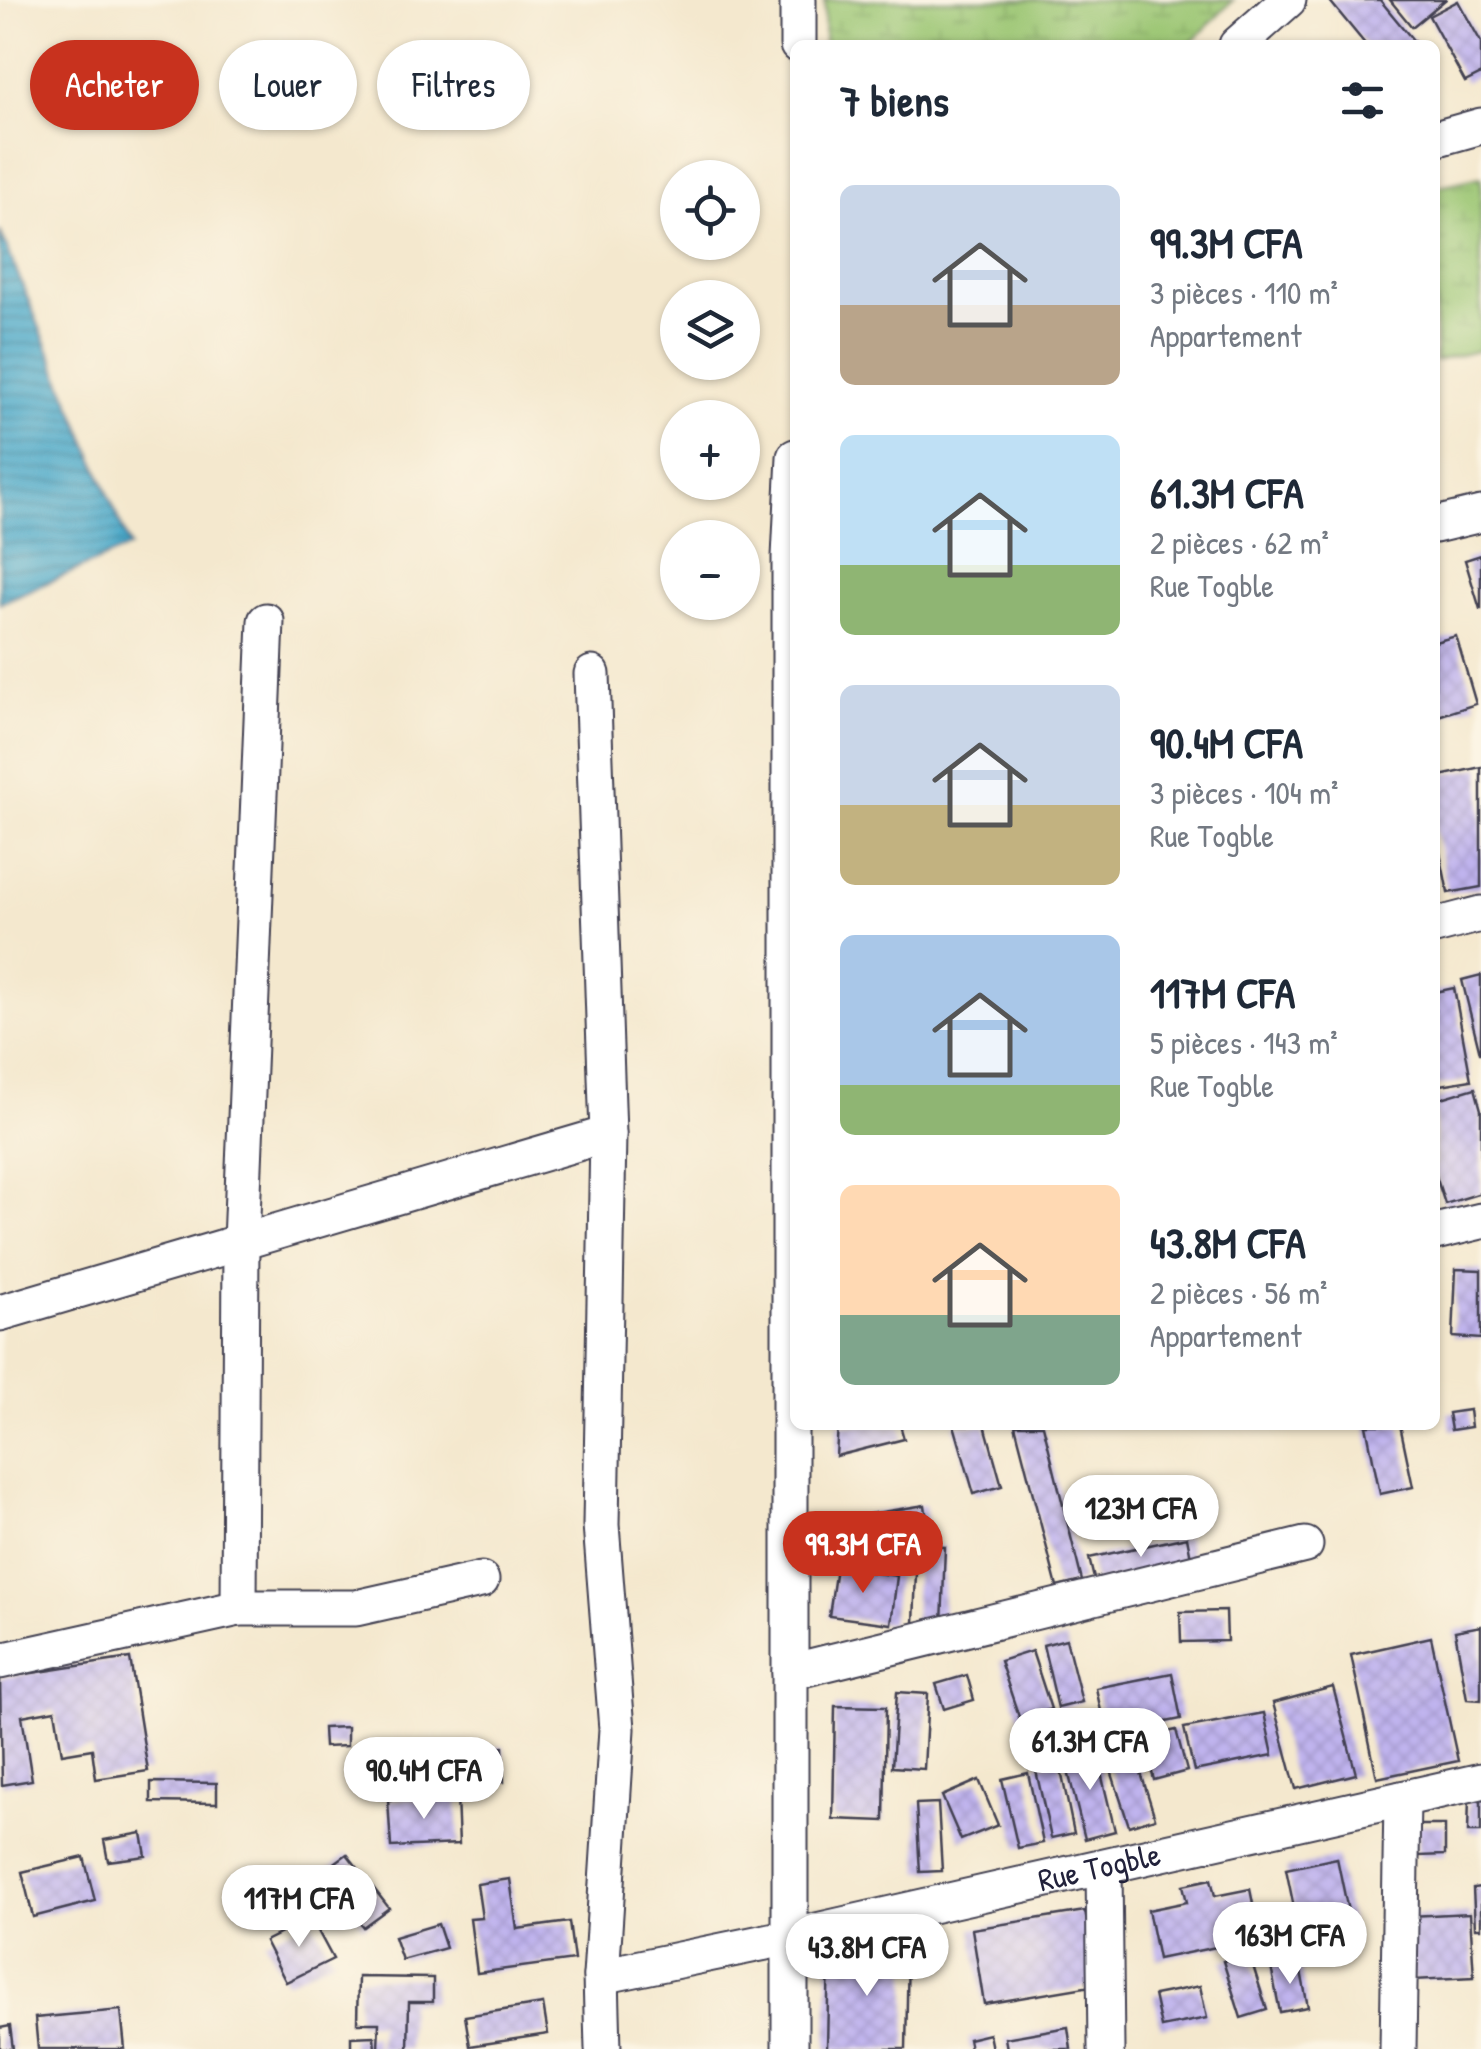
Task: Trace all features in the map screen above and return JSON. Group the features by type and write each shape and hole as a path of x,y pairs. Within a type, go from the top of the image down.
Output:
{"street":[{"path":"798,0 798,40"},
{"path":"1244,40 1288,0"},
{"path":"1440,138 1481,126"},
{"path":"1440,525 1481,514"},
{"path":"239,1608 241,1242 266,621"},
{"path":"592,674 608,1134 601,1525 618,1729 601,1976 604,2049"},
{"path":"1440,925 1481,914"},
{"path":"0,1312 608,1134"},
{"path":"1440,1231 1481,1221"},
{"path":"790,2049 793,1430"},
{"path":"790,1672 1305,1545"},
{"path":"0,1661 239,1608 356,1608 480,1580"},
{"name":"Rue Togble","path":"601,1976 1481,1781"},
{"path":"1397,2032 1402,1799"},
{"path":"1104,1867 1106,2049"}],"green space":[{"path":"825,0 1233,0 1194,40 824,40"},
{"path":"1481,177 1481,350 1440,360 1440,186"}],"water":[{"path":"0,231 130,547 0,603"}],"building":[{"path":"1329,0 1380,0 1413,40 1362,40"},
{"path":"1390,0 1445,0 1412,27"},
{"path":"1458,1 1481,42 1481,74 1465,82 1429,16"},
{"path":"1481,555 1481,609 1480,609 1465,560"},
{"path":"1456,636 1476,704 1440,715 1440,641"},
{"path":"1481,767 1481,887 1448,893 1440,853 1440,776"},
{"path":"1481,975 1481,1053 1480,1053 1462,980"},
{"path":"1454,988 1471,1080 1440,1085 1440,991"},
{"path":"1475,1088 1481,1110 1481,1193 1445,1204 1440,1188 1440,1098"},
{"path":"1456,1269 1481,1270 1481,1339 1453,1337"},
{"path":"1469,1410 1471,1427 1451,1430 1448,1413"},
{"path":"838,1430 901,1430 904,1439 836,1456"},
{"path":"955,1430 986,1430 1002,1486 974,1494"},
{"path":"1016,1430 1044,1430 1082,1581 1057,1587"},
{"path":"1367,1430 1401,1430 1413,1487 1380,1494"},
{"path":"925,1505 928,1527 848,1541 845,1518"},
{"path":"1187,1537 1192,1563 1095,1583 1089,1558"},
{"path":"917,1546 945,1547 942,1625 914,1624"},
{"path":"836,1567 897,1576 891,1624 829,1616"},
{"path":"1226,1611 1227,1641 1181,1642 1180,1612"},
{"path":"1481,1626 1481,1700 1467,1699 1455,1631"},
{"path":"1431,1637 1458,1761 1377,1778 1351,1655"},
{"path":"1066,1639 1082,1702 1058,1708 1043,1645"},
{"path":"1032,1651 1051,1709 1020,1720 1000,1661"},
{"path":"130,1658 148,1771 96,1779 92,1749 62,1754 55,1710 22,1716 32,1780 2,1785 0,1678"},
{"path":"1172,1673 1181,1719 1106,1734 1096,1688"},
{"path":"967,1675 974,1700 944,1709 936,1684"},
{"path":"1333,1687 1356,1774 1296,1789 1273,1703"},
{"path":"897,1692 928,1694 924,1769 892,1767"},
{"path":"835,1706 886,1707 884,1821 833,1819"},
{"path":"1264,1713 1273,1755 1194,1771 1184,1728"},
{"path":"347,1727 347,1746 324,1747 323,1728"},
{"path":"1176,1730 1187,1771 1154,1780 1143,1738"},
{"path":"1131,1741 1155,1818 1129,1826 1104,1749"},
{"path":"503,1747 504,1782 482,1783 481,1749"},
{"path":"1095,1748 1115,1831 1085,1839 1064,1755"},
{"path":"1059,1761 1074,1833 1051,1838 1035,1766"},
{"path":"1028,1773 1043,1843 1018,1848 1002,1779"},
{"path":"979,1780 998,1825 961,1840 942,1796"},
{"path":"151,1782 217,1783 217,1803 151,1802"},
{"path":"457,1797 459,1844 391,1847 388,1800"},
{"path":"1469,1797 1481,1797 1481,1832 1468,1832"},
{"path":"938,1803 942,1871 920,1872 916,1804"},
{"path":"1418,1825 1445,1825 1445,1855 1419,1856"},
{"path":"142,1833 146,1856 108,1861 104,1840"},
{"path":"347,1854 389,1908 363,1927 321,1873"},
{"path":"84,1857 95,1901 33,1917 22,1872"},
{"path":"1337,1858 1353,1935 1302,1946 1286,1869"},
{"path":"510,1879 517,1929 569,1922 574,1960 477,1973 470,1919 482,1918 477,1884"},
{"path":"1211,1879 1215,1896 1250,1889 1260,1938 1158,1959 1148,1910 1187,1902 1183,1885"},
{"path":"1481,1887 1481,1928 1475,1928 1473,1888"},
{"path":"1085,1911 1097,1985 984,2004 972,1929"},
{"path":"1470,1913 1474,1977 1413,1980 1410,1916"},
{"path":"311,1918 333,1959 286,1982 265,1941"},
{"path":"438,1924 446,1948 402,1960 394,1937"},
{"path":"829,1948 908,1950 906,2049 827,2049"},
{"path":"1249,1953 1267,2010 1241,2018 1223,1961"},
{"path":"1299,1961 1308,2007 1280,2012 1271,1967"},
{"path":"358,1977 433,1978 433,2002 409,2002 408,2049 378,2049 379,2023 357,2023"},
{"path":"1200,1986 1207,2018 1161,2027 1154,1995"},
{"path":"543,2004 548,2034 470,2046 465,2016"},
{"path":"121,2010 125,2049 38,2049 35,2018"},
{"path":"10,2026 13,2049 0,2049 0,2028"},
{"path":"1068,2027 1071,2049 1007,2049 1005,2038"},
{"path":"989,2034 992,2049 970,2049 968,2039"},
{"path":"374,2036 375,2049 351,2049 351,2037"}]}
